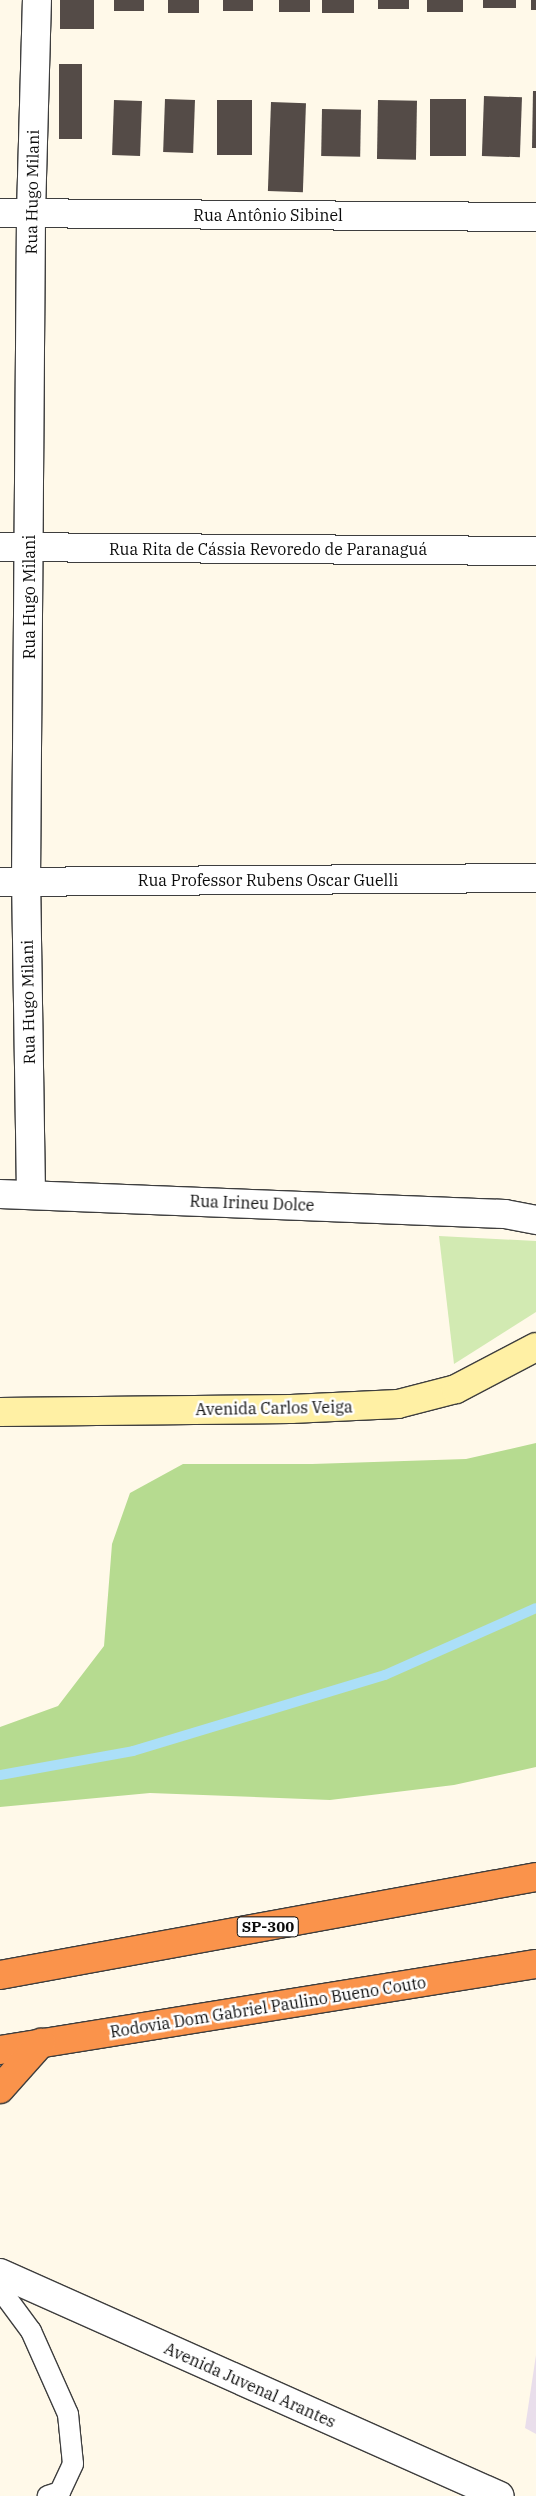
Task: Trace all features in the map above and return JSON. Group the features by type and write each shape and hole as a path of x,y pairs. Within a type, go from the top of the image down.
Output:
{"highway":[{"name":"SP-300","path":"0,1975 536,1877"},
{"name":"Rodovia Dom Gabriel Paulino Bueno Couto","path":"0,2050 536,1964"},
{"path":"0,2089 41,2044"}],"main road":[{"name":"Avenida Carlos Veiga","path":"0,1412 291,1409 398,1404 456,1389 536,1347"}],"street":[{"name":"Rua Hugo Milani","path":"31,1194 13,882 29,547 30,213 37,0"},
{"name":"Rua Antônio Sibinel","path":"0,213 536,217"},
{"name":"Rua Rita de Cássia Revoredo de Paranaguá","path":"0,547 536,551"},
{"name":"Rua Professor Rubens Oscar Guelli","path":"13,882 536,878"},
{"name":"Rua Irineu Dolce","path":"0,1194 505,1214 536,1220"},
{"name":"Avenida Juvenal Arantes","path":"0,2273 500,2496"}],"lane":[{"path":"0,2289 30,2332 68,2414 73,2464 60,2492 48,2496"}],"shaded area":[{"path":"536,2355 536,2434 525,2428"}],"green space":[{"path":"439,1236 536,1241 536,1312 454,1364"},
{"path":"536,1443 536,1767 454,1785 330,1800 150,1793 0,1807 0,1727 58,1706 104,1646 112,1544 130,1493 183,1464 312,1464 466,1459"}],"building":[{"path":"60,0 94,0 94,29 60,29"},
{"path":"114,0 144,0 144,11 114,11"},
{"path":"168,0 199,0 199,13 168,13"},
{"path":"223,0 253,0 253,11 223,11"},
{"path":"279,0 310,0 310,12 279,12"},
{"path":"322,0 354,0 354,13 322,13"},
{"path":"378,0 409,0 409,9 378,9"},
{"path":"427,0 463,0 463,12 427,12"},
{"path":"483,0 516,0 516,8 483,8"},
{"path":"531,0 536,0 536,10 531,10"},
{"path":"59,64 82,64 82,139 59,139"},
{"path":"533,91 536,91 536,148 532,148"},
{"path":"484,96 522,97 520,157 482,156"},
{"path":"165,99 195,100 193,153 163,152"},
{"path":"430,99 466,99 466,156 430,156"},
{"path":"114,100 142,101 140,156 112,155"},
{"path":"217,100 252,100 252,155 217,155"},
{"path":"378,100 417,101 416,160 377,159"},
{"path":"271,102 306,103 303,192 268,191"},
{"path":"322,109 361,110 360,157 321,156"}],"waterway":[{"path":"0,1775 133,1751 385,1675 536,1608"}]}
